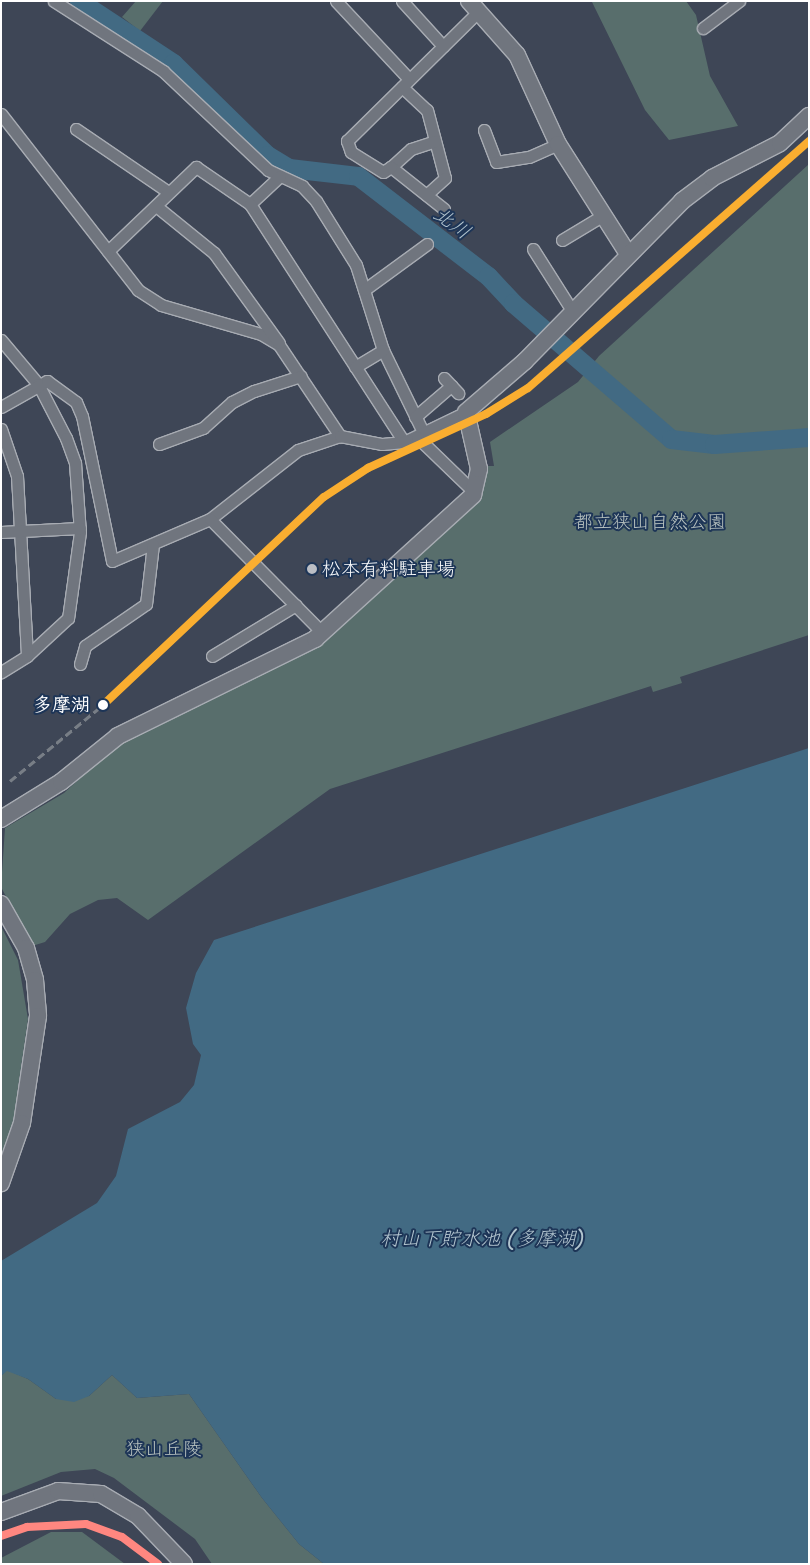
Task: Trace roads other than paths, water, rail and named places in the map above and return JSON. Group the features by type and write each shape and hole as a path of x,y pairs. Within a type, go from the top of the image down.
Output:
{"street":[{"path":"54,1 163,71 268,170 302,186 316,201 350,253 383,350 415,416 420,435 474,492"},
{"path":"336,1 427,110 444,178 426,195"},
{"path":"402,1 443,46"},
{"path":"703,28 731,4"},
{"path":"435,141 411,149 383,172 351,152 347,141 443,46 474,6 517,55 558,144 602,216 628,254"},
{"path":"2,115 132,284 161,305 261,334 279,344"},
{"path":"1,408 38,384 52,381 80,409 112,561 210,519 292,453 340,436 382,444 404,442 466,412 542,344 628,254 690,194 780,143 809,116"},
{"path":"76,129 167,191"},
{"path":"484,130 496,162 529,157 558,144"},
{"path":"108,251 156,206 167,191 196,167 250,204 404,442"},
{"path":"391,167 444,209"},
{"path":"250,204 280,176"},
{"path":"156,206 214,253 279,344 340,436"},
{"path":"562,240 602,216"},
{"path":"364,290 427,244"},
{"path":"533,249 540,268 573,312"},
{"path":"1,340 38,384 75,463 80,528 68,618 27,656 1,672"},
{"path":"355,367 383,350"},
{"path":"159,444 203,428 232,402 254,391 301,376"},
{"path":"415,416 451,386"},
{"path":"1,819 61,782 118,736 288,655 322,632 474,492 479,469 466,412"},
{"path":"1,429 17,476 27,656"},
{"path":"210,519 322,632"},
{"path":"1,532 80,528"},
{"path":"80,664 85,646 146,604 152,544"},
{"path":"212,656 296,605"},
{"path":"1,904 26,948 35,980 38,1016 22,1123 1,1183"},
{"path":"1,1512 58,1490 96,1493 138,1516 184,1564"}],"water":[{"name":"村山下貯水池 (多摩湖)","path":"809,748 809,1564 324,1564 299,1544 262,1498 189,1394 137,1398 112,1375 89,1396 74,1402 56,1399 28,1379 7,1371 1,1376 1,1261 97,1203 116,1176 128,1129 180,1102 194,1085 201,1055 193,1044 186,1008 196,973 214,940"}],"waterway":[{"name":"北川","path":"79,1 173,63 267,155 289,168 358,176 488,276 513,303 671,439 714,444 809,437"}],"railway":[{"path":"10,781 103,705"}],"place":[{"name":"松本有料駐車場","path":"312,569"},
{"name":"多摩湖","path":"103,705"}],"park label":[{"name":"都立狭山自然公園","path":"650,522"},
{"name":"狭山丘陵","path":"164,1449"}]}
